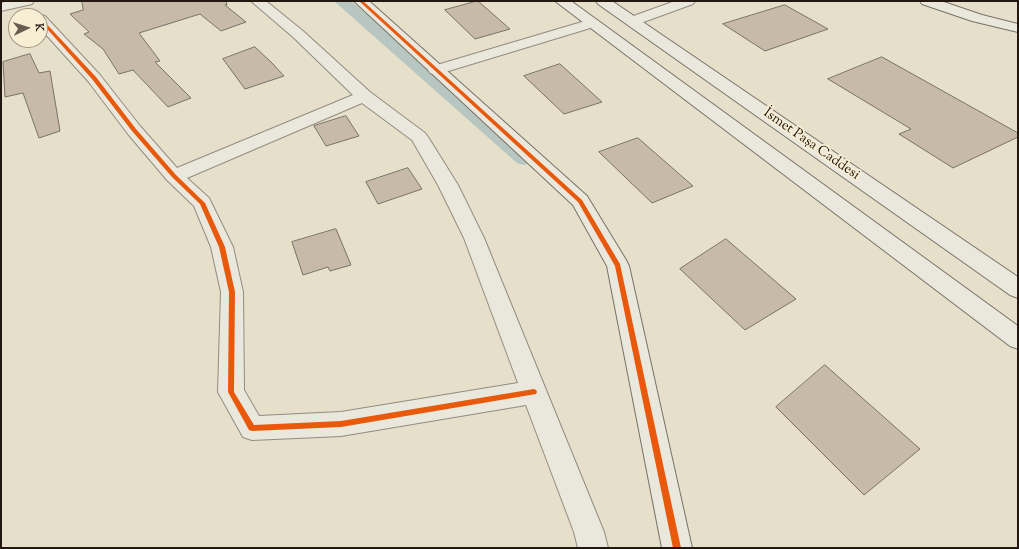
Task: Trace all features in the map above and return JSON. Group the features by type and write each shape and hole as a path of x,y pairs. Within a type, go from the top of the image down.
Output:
{"street":[{"path":"1,7 23,1"},
{"path":"258,1 298,34 364,96 419,137 448,185 474,238 589,532 593,548"},
{"path":"361,1 580,201 618,266 677,548"},
{"path":"562,1 1018,339"},
{"name":"İsmet Paşa Caddesi","path":"603,1 1018,289"},
{"path":"633,21 688,1"},
{"path":"927,1 977,18 1018,28"},
{"path":"436,70 592,23"},
{"path":"48,28 94,78 134,130 174,176 202,203 222,247 232,292 231,392 252,428 341,424 534,392"},
{"path":"174,176 364,96"}],"building":[{"path":"82,1 226,1 227,5 225,5 246,22 221,31 200,14 139,33 160,61 155,62 191,98 168,107 133,70 119,74 103,49 84,34 89,32 70,14 83,10"},
{"path":"478,1 510,29 475,39 445,10"},
{"path":"785,5 828,29 765,51 723,24"},
{"path":"255,47 284,76 245,89 223,59"},
{"path":"30,54 39,73 50,71 60,131 39,138 23,93 5,97 3,62"},
{"path":"882,57 1018,133 1018,137 953,168 899,134 911,129 828,79"},
{"path":"560,64 602,102 564,114 524,76"},
{"path":"346,116 359,136 326,146 314,126"},
{"path":"638,138 693,186 652,203 599,152"},
{"path":"408,168 422,189 378,204 366,182"},
{"path":"336,229 351,265 330,271 328,267 303,275 292,242"},
{"path":"726,239 796,299 745,330 680,269"},
{"path":"825,365 920,449 864,495 776,407"}],"waterway":[{"path":"342,1 524,158"}],"cycle path":[{"path":"361,1 580,201 618,266 677,548"},
{"path":"48,28 94,78 134,130 174,176 202,203 222,247 232,292 231,392 252,428 341,424 534,392"}]}
